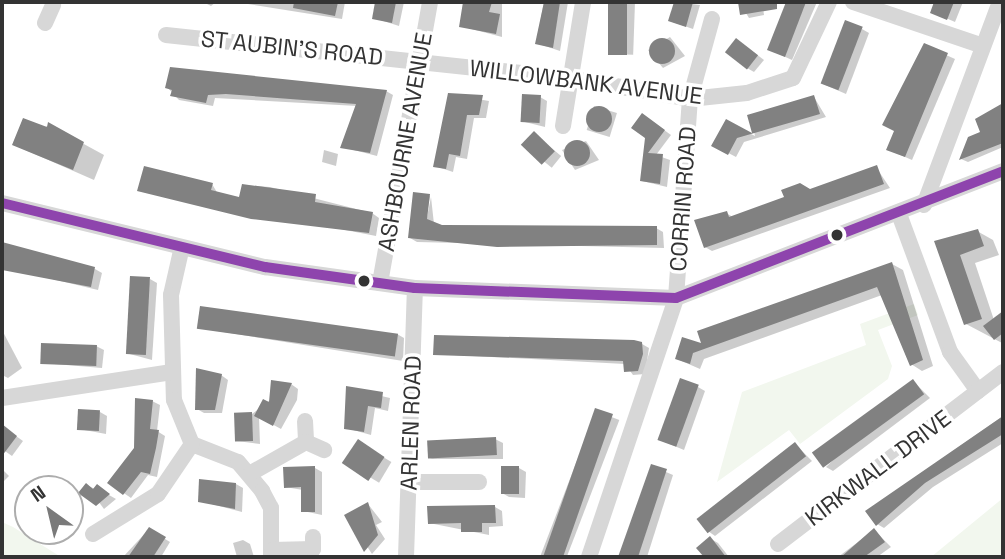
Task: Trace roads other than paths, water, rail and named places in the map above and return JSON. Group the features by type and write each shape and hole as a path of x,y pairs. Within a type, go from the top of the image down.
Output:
{"street":[{"name":"ASHBOURNE AVENUE","path":"380,283 430,2"},
{"path":"563,126 583,2"},
{"name":"WILLOWBANK AVENUE","path":"419,61 569,78 690,99 747,93 793,78 829,2"},
{"path":"853,2 984,46"},
{"path":"923,205 1000,2"},
{"path":"45,23 51,3"},
{"name":"CORRIN ROAD","path":"589,557 676,298 690,99 712,19"},
{"name":"ST AUBIN'S ROAD","path":"166,35 419,61"},
{"path":"2,203 181,251 415,288 676,298 923,205 1003,171"},
{"path":"899,214 950,352 978,391"},
{"path":"181,251 172,295 172,372 174,400 192,444 251,473 271,508 271,554 313,549 313,537"},
{"name":"ARLEN ROAD","path":"406,557 415,288"},
{"path":"2,398 172,372"},
{"name":"KIRKWALL DRIVE","path":"778,544 1003,372"},
{"path":"306,421 306,442"},
{"path":"251,473 306,442"},
{"path":"306,442 324,450"},
{"path":"93,534 158,494 192,444"},
{"path":"409,482 479,482"}]}
